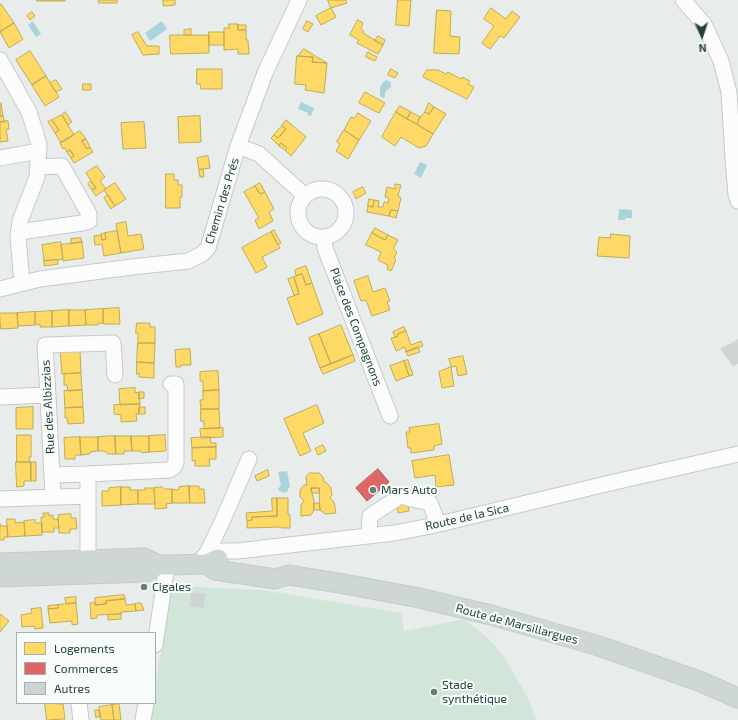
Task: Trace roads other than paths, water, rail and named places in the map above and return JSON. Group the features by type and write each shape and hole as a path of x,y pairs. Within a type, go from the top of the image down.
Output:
{"main road":[{"name":"Route de Marsillargues","path":"163,565 218,559 279,568 289,575 412,597 491,615 599,646 698,680 738,698"},
{"path":"0,562 146,572 163,565"},
{"path":"0,578 87,567"}],"street":[{"name":"Chemin des Prés","path":"0,289 40,279 188,261 202,254 208,248 238,146 265,73 299,0"},
{"path":"683,0 704,24 721,61 729,92 736,195 738,201"},
{"path":"0,60 29,112 39,144 37,177 20,221 18,237 22,283"},
{"path":"238,146 259,154 304,196"},
{"path":"0,158 39,151"},
{"path":"19,232 88,221 89,214 62,166 38,168"},
{"path":"326,189 334,192 341,198 345,205 346,214 340,230 333,235 324,238 316,237 308,233 302,227 298,219 297,211 304,196 310,191 326,189"},
{"name":"Place des Compagnons","path":"324,238 325,248 390,416"},
{"name":"Rue des Albizzias","path":"53,497 45,345 113,343 115,375"},
{"path":"52,475 169,470 174,467 176,463 176,384 171,384"},
{"path":"0,397 48,395"},
{"name":"Route de la Sica","path":"204,560 238,551 394,532 438,524 738,454"},
{"path":"204,560 222,522 248,459"},
{"path":"87,567 88,474"},
{"path":"0,499 88,496"},
{"path":"369,535 370,516 401,498 430,503 438,524"},
{"path":"156,632 163,565"},
{"path":"79,704 81,720"},
{"path":"143,720 146,704"}],"water":[{"path":"33,21 41,34 36,37 28,25"},
{"path":"162,21 167,29 150,41 145,33"},
{"path":"386,80 391,83 391,87 385,92 385,97 383,98 380,96 380,89 382,83"},
{"path":"301,102 314,108 311,116 307,115 308,113 298,109"},
{"path":"420,162 427,165 421,178 414,174"},
{"path":"619,209 632,210 632,218 618,220"},
{"path":"287,471 290,487 288,488 288,491 284,493 278,489 281,485 278,472"}],"place":[{"name":"Mars Auto","path":"373,490"},
{"name":"Cigales","path":"144,587"},
{"name":"Stade synthétique","path":"434,692"}]}
